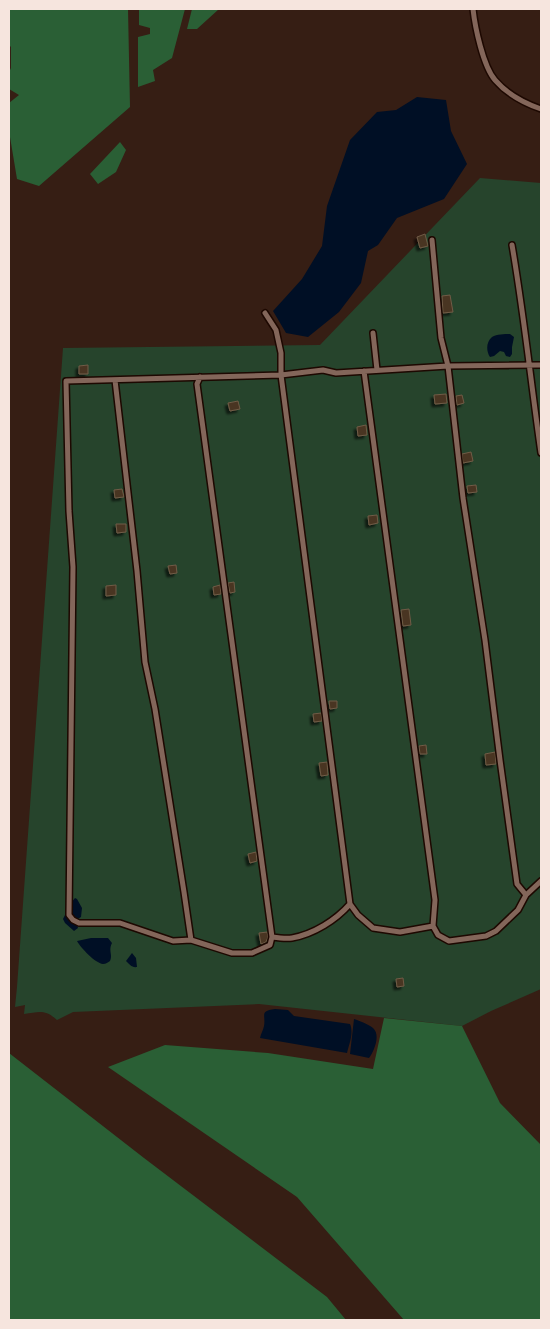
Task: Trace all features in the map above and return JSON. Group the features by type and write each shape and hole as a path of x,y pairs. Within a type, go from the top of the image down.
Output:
{"lane":[{"path":"473,9 480,44 487,67 494,79 508,92 541,109"},
{"path":"432,240 441,338 448,366 463,498 485,640 501,769 518,884 526,894"},
{"path":"512,245 523,310 541,453"},
{"path":"266,313 276,330 281,353 281,375 350,904 358,915 373,928 400,932 433,926"},
{"path":"374,334 377,370"},
{"path":"200,377 197,384 198,394 272,937 270,945 252,953 232,953 190,940 173,942 120,923 79,923 73,920 69,914 74,568 69,511 66,381 115,380 200,377 281,375 322,370 336,373 448,366 541,365"},
{"path":"364,371 435,900 433,926 438,934 449,941 486,936 496,931 518,910 526,894 541,881"},
{"path":"115,380 137,571 145,662 156,718 190,940"},
{"path":"272,937 291,938 310,933 342,913 350,904"}],"green space":[{"path":"9,9 128,9 130,107 39,186 17,179 9,131 9,103 19,95 9,89 11,47 9,45"},
{"path":"139,9 185,9 172,58 153,70 155,81 138,87 138,37 150,34 150,28 139,25"},
{"path":"192,9 219,9 197,29 187,29"},
{"path":"120,142 126,150 116,172 98,184 90,174"},
{"path":"480,178 541,183 541,989 462,1026 259,1004 73,1012 57,1020 45,1013 24,1014 25,1005 15,1007 63,348 320,345"},
{"path":"384,1018 462,1026 500,1103 541,1145 541,1320 404,1320 297,1197 108,1067 165,1045 268,1053 373,1069"},
{"path":"9,1053 327,1297 346,1320 9,1320"}],"water":[{"path":"417,97 446,100 451,131 467,164 444,199 397,218 378,245 368,251 361,283 339,312 308,337 286,333 273,311 302,279 322,246 327,206 350,140 377,112 396,110"},
{"path":"510,334 514,337 510,357 500,351 490,357 487,347 490,339 496,335"},
{"path":"75,898 82,908 81,917 76,920 78,928 74,931 63,919"},
{"path":"91,938 108,938 112,943 110,961 103,964 96,961 77,941"},
{"path":"132,953 136,958 137,967 132,966 126,961"},
{"path":"275,1009 288,1010 294,1016 350,1024 351,1035 347,1053 260,1038 264,1026 265,1012"},
{"path":"354,1019 369,1025 375,1031 377,1039 369,1058 350,1054"}],"building":[{"path":"425,234 428,246 420,248 417,237"},
{"path":"450,295 453,312 443,313 442,296"},
{"path":"88,365 88,374 79,374 79,366"},
{"path":"446,394 447,403 435,404 434,395"},
{"path":"462,395 464,403 457,405 456,396"},
{"path":"238,401 240,409 230,411 228,403"},
{"path":"366,425 367,435 358,436 357,427"},
{"path":"471,452 473,461 463,463 462,454"},
{"path":"476,485 477,492 468,493 467,486"},
{"path":"122,489 124,497 115,498 114,490"},
{"path":"377,515 378,523 369,525 368,516"},
{"path":"116,524 126,524 126,532 117,533"},
{"path":"176,565 177,573 170,574 168,566"},
{"path":"234,582 235,592 230,593 228,583"},
{"path":"116,585 116,595 106,596 106,586"},
{"path":"220,585 221,594 214,595 213,587"},
{"path":"409,609 411,625 403,626 401,610"},
{"path":"329,701 337,701 337,708 330,709"},
{"path":"321,713 322,721 314,722 313,714"},
{"path":"426,745 427,754 420,754 419,746"},
{"path":"495,752 496,764 486,765 485,754"},
{"path":"327,762 328,775 321,776 319,763"},
{"path":"256,852 257,861 250,863 248,854"},
{"path":"267,932 266,942 261,944 259,933"},
{"path":"403,978 404,986 397,987 396,979"}]}
